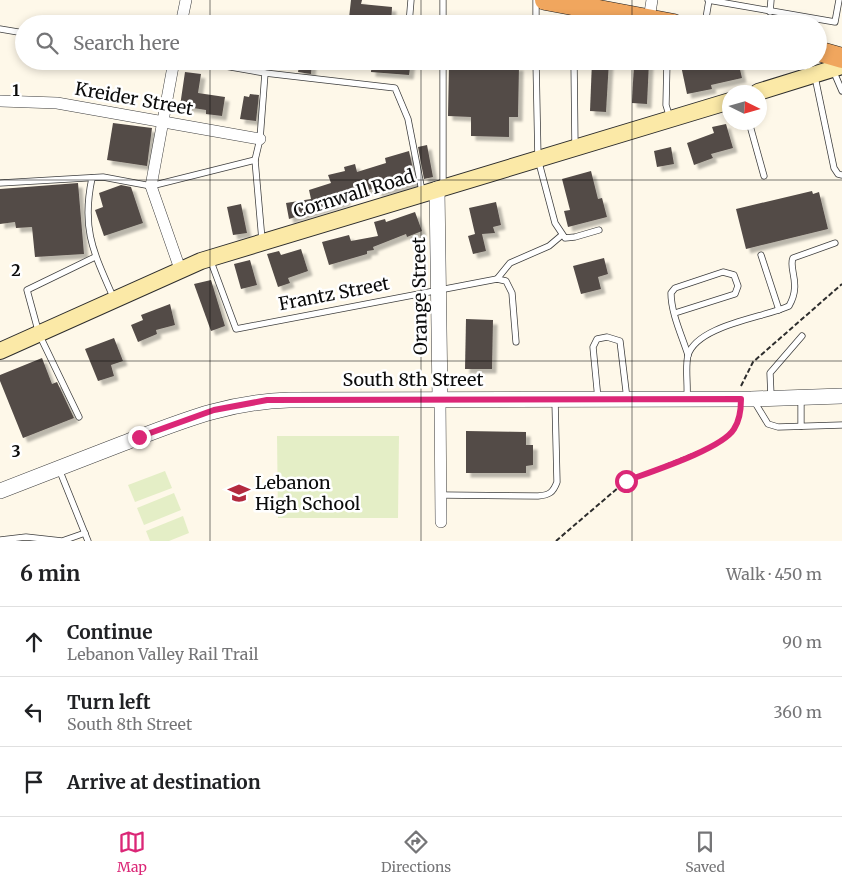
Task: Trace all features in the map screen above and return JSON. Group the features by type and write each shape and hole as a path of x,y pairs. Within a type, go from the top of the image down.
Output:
{"highway":[{"path":"547,0 575,10 651,10"}],"main road":[{"path":"767,89 814,75 820,70"},
{"name":"Cornwall Road","path":"0,352 180,269 210,258 722,103"}],"street":[{"path":"183,15 186,0"},
{"path":"172,70 151,186 180,269"},
{"name":"Kreider Street","path":"0,101 57,103 260,139"},
{"name":"Orange Street","path":"434,190 438,289 441,522"},
{"name":"South 8th Street","path":"0,491 174,424 231,405 289,400 440,398 747,399 842,396"}],"lane":[{"path":"410,15 411,0"},
{"path":"443,0 443,15"},
{"path":"540,15 547,0"},
{"path":"706,15 708,0 784,15"},
{"path":"770,12 771,0"},
{"path":"827,22 835,22 839,0"},
{"path":"0,29 15,32"},
{"path":"833,60 842,91"},
{"path":"248,70 395,88 434,190"},
{"path":"434,190 442,70"},
{"path":"536,70 538,159 555,223 565,238 599,230"},
{"path":"574,70 575,148"},
{"path":"667,70 666,105 670,119"},
{"path":"262,242 255,160 260,139 265,73"},
{"path":"814,75 834,168 838,174 842,175"},
{"path":"751,130 764,176"},
{"path":"0,183 103,177 151,186 255,160"},
{"path":"92,178 87,219 95,257 114,299"},
{"path":"516,342 512,293 506,281 497,279 510,263 549,246 562,235"},
{"path":"688,355 696,341 705,335 789,306 795,294 796,279 791,265 793,258 836,243"},
{"path":"761,255 779,310"},
{"path":"79,417 39,334 27,290 95,257"},
{"name":"Frantz Street","path":"210,258 236,329 497,279"},
{"path":"675,313 735,294 738,286 734,275 723,272 675,288 671,293 675,313 688,355 687,399"},
{"path":"771,398 770,373 802,336"},
{"path":"598,399 593,347 597,340 607,337 620,341 627,399"},
{"path":"441,495 538,496 548,495 554,491 557,482 555,398"},
{"path":"801,398 801,426"},
{"path":"747,399 768,424 778,427 842,425"},
{"path":"59,468 88,541"},
{"path":"0,540 26,537 62,541 85,533"}],"path":[{"path":"556,541 626,481 717,444 734,430 747,399 741,382 753,362 842,284"}],"green space":[{"path":"277,436 399,436 398,518 278,518"},
{"path":"165,471 172,488 135,502 128,485"},
{"path":"174,493 181,510 144,525 137,508"},
{"path":"183,516 189,533 169,541 150,541 146,531"}],"building":[{"path":"351,0 362,0 361,4 392,7 392,15 349,15"},
{"path":"298,70 311,70 311,74 298,72"},
{"path":"371,70 410,70 409,75 371,72"},
{"path":"449,70 519,70 518,117 509,117 509,137 471,136 471,117 448,116"},
{"path":"592,70 608,70 606,112 590,111"},
{"path":"634,70 649,70 647,104 632,103"},
{"path":"682,70 740,70 742,78 711,85 712,89 687,94"},
{"path":"185,72 201,74 198,93 225,97 222,116 206,114 206,110 180,106"},
{"path":"250,94 259,95 256,121 240,119 244,96 249,97"},
{"path":"113,123 152,128 147,166 107,160"},
{"path":"722,125 722,130 728,130 733,148 711,154 713,158 694,165 687,143 714,133 712,127"},
{"path":"427,145 433,177 424,179 418,147"},
{"path":"671,147 674,164 657,167 654,151"},
{"path":"409,151 416,183 377,192 376,188 345,196 346,201 289,219 286,203 311,199 309,190 331,183 328,175 345,171 344,167 355,164 357,172 386,163 385,158"},
{"path":"591,171 598,199 602,198 607,217 568,227 564,211 570,210 562,179"},
{"path":"78,183 84,254 35,257 32,227 16,228 15,222 0,224 0,189"},
{"path":"121,185 131,187 143,223 104,236 95,210 103,207 99,193"},
{"path":"812,191 813,194 819,192 828,229 746,249 736,209"},
{"path":"496,202 501,225 493,227 495,233 482,234 486,251 473,254 468,236 475,234 469,208"},
{"path":"241,204 247,233 233,235 227,207"},
{"path":"415,212 422,231 407,237 406,234 373,247 374,250 367,251 367,254 329,265 322,242 349,235 351,241 378,236 374,222 385,219 386,222"},
{"path":"301,249 308,271 288,278 290,283 278,287 267,254 279,251 281,255"},
{"path":"604,258 608,274 598,277 601,289 581,294 573,266"},
{"path":"250,260 257,285 241,289 234,264"},
{"path":"211,280 225,326 211,331 194,284"},
{"path":"170,304 175,325 156,330 157,334 138,342 131,325 143,320 141,315"},
{"path":"466,319 493,320 492,369 465,369"},
{"path":"114,338 123,361 111,365 114,376 98,381 85,349"},
{"path":"42,358 52,384 57,382 74,418 23,438 0,381 0,375"},
{"path":"466,431 526,432 526,445 533,445 533,465 526,466 526,473 466,473"}],"place":[{"name":"Lebanon High School","path":"239,493"}],"route":[{"path":"139,437 231,405 267,400 440,398 741,399 741,411 734,430 717,444 626,481"}]}
